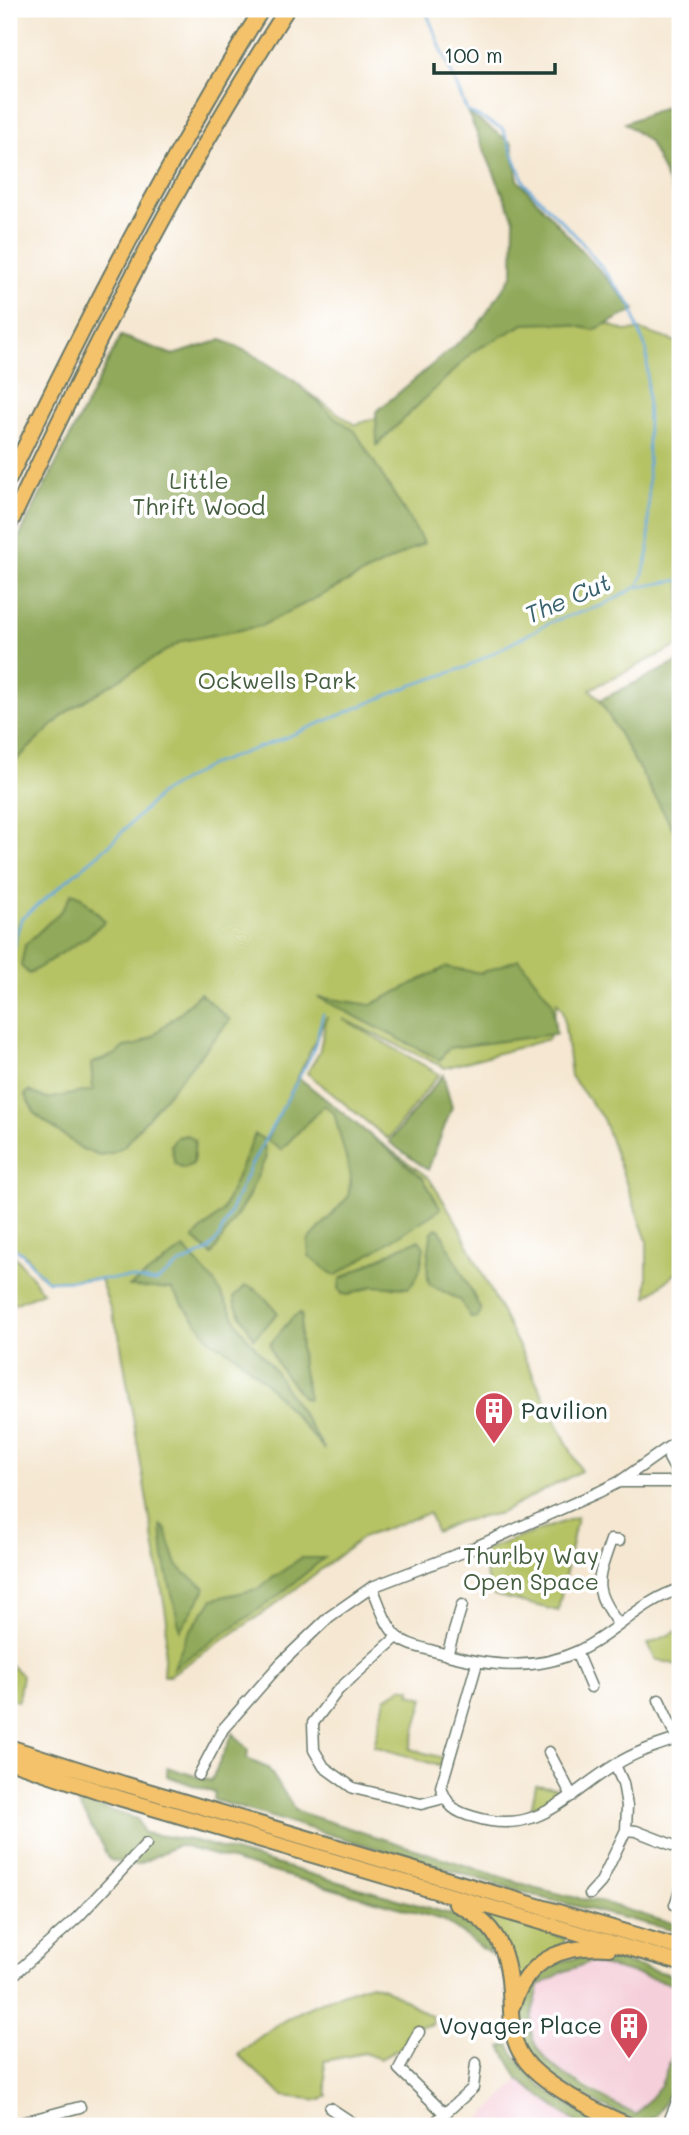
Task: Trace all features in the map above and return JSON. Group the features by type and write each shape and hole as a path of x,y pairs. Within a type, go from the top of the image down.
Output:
{"highway":[{"path":"9,479 96,302 197,116 262,9"},
{"path":"9,526 117,304 212,132 286,9"},
{"path":"9,1746 124,1784 680,1948"},
{"path":"9,1761 98,1791 680,1963"},
{"path":"420,1887 477,1915 497,1935 506,1959 513,2034 518,2050 535,2072 558,2088 630,2126"},
{"path":"511,2013 527,1976 550,1957 581,1948 639,1951"}],"street":[{"path":"620,1482 680,1480 669,1458 677,1441"},
{"path":"198,1775 223,1729 281,1662 329,1617 372,1587 471,1549 577,1503 620,1482 677,1441"},
{"path":"619,1541 611,1540 598,1583 601,1597 619,1625"},
{"path":"372,1587 388,1624 397,1637 414,1645 477,1662 520,1665 552,1661 576,1652 600,1640 661,1594 680,1589"},
{"path":"447,1655 462,1605"},
{"path":"397,1637 338,1690 313,1723 314,1750 324,1767 353,1787 421,1804 444,1798"},
{"path":"576,1652 591,1687"},
{"path":"477,1662 441,1787 452,1810 477,1818 517,1821 545,1814 615,1765 645,1750 679,1738 659,1700"},
{"path":"549,1752 572,1796"},
{"path":"590,1894 601,1882 626,1830 627,1806 623,1783 615,1765"},
{"path":"626,1830 636,1831 680,1848"},
{"path":"9,1979 78,1917 146,1844"},
{"path":"676,1905 680,1890"},
{"path":"419,2032 399,2069 444,2113"},
{"path":"431,2126 473,2088 476,2063"},
{"path":"667,2126 680,2095"},
{"path":"9,2126 80,2107"},
{"path":"330,2108 357,2126"},
{"path":"658,2126 671,2115"}],"shaded area":[{"path":"590,1962 680,1986 679,2037 661,2085 636,2115 553,2067 535,2047 530,2028 539,1986 563,1972"},
{"path":"519,2080 577,2123 581,2126 473,2126"}],"green space":[{"path":"680,101 680,208 649,142 625,123"},
{"path":"468,113 512,143 518,180 635,310 594,330 562,323 524,324 474,351 377,445 376,412 477,327 513,274 514,219"},
{"name":"Ockwells Park","path":"562,306 625,331 640,330 680,343 680,645 590,689 600,700 680,841 680,1270 647,1297 647,1241 603,1119 571,1076 563,1011 557,1002 549,1039 445,1068 343,1019 439,1074 388,1139 307,1073 319,1053 327,1016 296,1081 429,1178 456,1221 581,1471 501,1513 458,1522 436,1532 429,1513 363,1537 272,1607 170,1675 163,1675 167,1620 119,1334 100,1279 48,1281 38,1273 28,1257 9,1245 9,557 121,336 173,355 222,340 252,354 355,425 387,414 508,312"},
{"name":"Little Thrift Wood","path":"121,336 173,355 222,340 252,354 296,382 332,415 355,431 424,543 261,626 182,641 68,711 12,764 9,757 9,557"},
{"path":"680,661 680,841 600,700"},
{"path":"72,893 80,896 105,921 87,937 29,974 21,966 25,945 63,909"},
{"path":"519,959 552,1002 556,1034 449,1048 440,1060 318,997 371,1005 446,967 481,973"},
{"path":"200,993 230,1020 124,1146 112,1153 100,1155 82,1149 35,1114 25,1095 29,1091 47,1099 93,1090 91,1064 116,1054 124,1047 137,1045 154,1036"},
{"path":"443,1075 452,1107 428,1170 389,1142"},
{"path":"298,1077 423,1178 441,1209 335,1276 309,1256 308,1241 348,1197 351,1177 334,1113 324,1105 281,1150 266,1140"},
{"path":"255,1134 263,1139 266,1157 248,1197 212,1255 193,1238 222,1212"},
{"path":"187,1135 195,1140 193,1164 184,1168 175,1164 171,1145 177,1137"},
{"path":"436,1228 440,1230 481,1310 478,1317 471,1318 460,1300 429,1284 429,1251 432,1232"},
{"path":"419,1240 424,1247 421,1264 416,1279 408,1288 372,1286 349,1295 342,1294 339,1288 340,1279"},
{"path":"184,1248 215,1283 242,1331 273,1368 325,1450 265,1382 235,1355 210,1340 171,1289 129,1287"},
{"path":"9,1256 15,1256 43,1292 9,1306"},
{"path":"245,1286 259,1292 278,1313 254,1338 235,1305 234,1297"},
{"path":"300,1313 302,1366 309,1398 306,1399 279,1366 270,1344 292,1318"},
{"name":"Thurlby Way Open Space","path":"577,1517 558,1611 493,1595 478,1552"},
{"path":"161,1525 165,1528 177,1565 205,1587 180,1630 164,1558"},
{"path":"301,1558 324,1558 277,1597 173,1668 187,1635 213,1599 257,1589"},
{"path":"680,1630 680,1666 655,1659 648,1644"},
{"path":"9,1664 22,1675 18,1701 9,1699"},
{"path":"403,1687 411,1689 410,1694 424,1698 410,1749 443,1758 440,1766 374,1746 385,1699"},
{"path":"233,1733 248,1750 247,1759 268,1768 296,1811 536,1888 599,1901 680,1924 680,1932 547,1899 214,1800 215,1793 167,1776 167,1767 211,1781"},
{"path":"536,1785 556,1788 559,1794 549,1807 530,1815"},
{"path":"76,1799 137,1819 144,1833 196,1841 467,1919 490,1943 490,1954 443,1920 178,1845 137,1865 110,1860"},
{"path":"481,1913 565,1938 563,1946 515,1989"},
{"path":"600,1956 680,1977 680,1986 590,1962 563,1972 539,1986 531,2028 535,2043 556,2069 589,2091 636,2115 661,2085 680,2036 680,2076 656,2116 639,2124 595,2102 551,2075 534,2058 523,2039 520,2016 532,1980 548,1967 558,1963"},
{"path":"371,1984 396,1994 433,2017 432,2025 410,2026 403,2047 380,2059 364,2053 324,2061 327,2096 321,2100 283,2096 238,2055 284,2020 333,1997"},
{"path":"509,2044 538,2083 564,2102 606,2126 581,2126 519,2080 501,2047"}],"waterway":[{"name":"The Cut","path":"9,962 21,919 108,846 161,793 210,765 282,739 410,686 467,667 553,621 601,606 637,587 642,578 649,551 647,351 632,306 579,239 525,184 503,129 467,111 425,9"},
{"path":"639,587 680,580"},
{"path":"9,1245 21,1253 48,1281 128,1278 156,1282 180,1264 208,1251 219,1237 250,1167 313,1052 323,1014"}],"place":[{"name":"Pavilion","path":"494,1445"},
{"name":"Voyager Place","path":"629,2060"}]}
